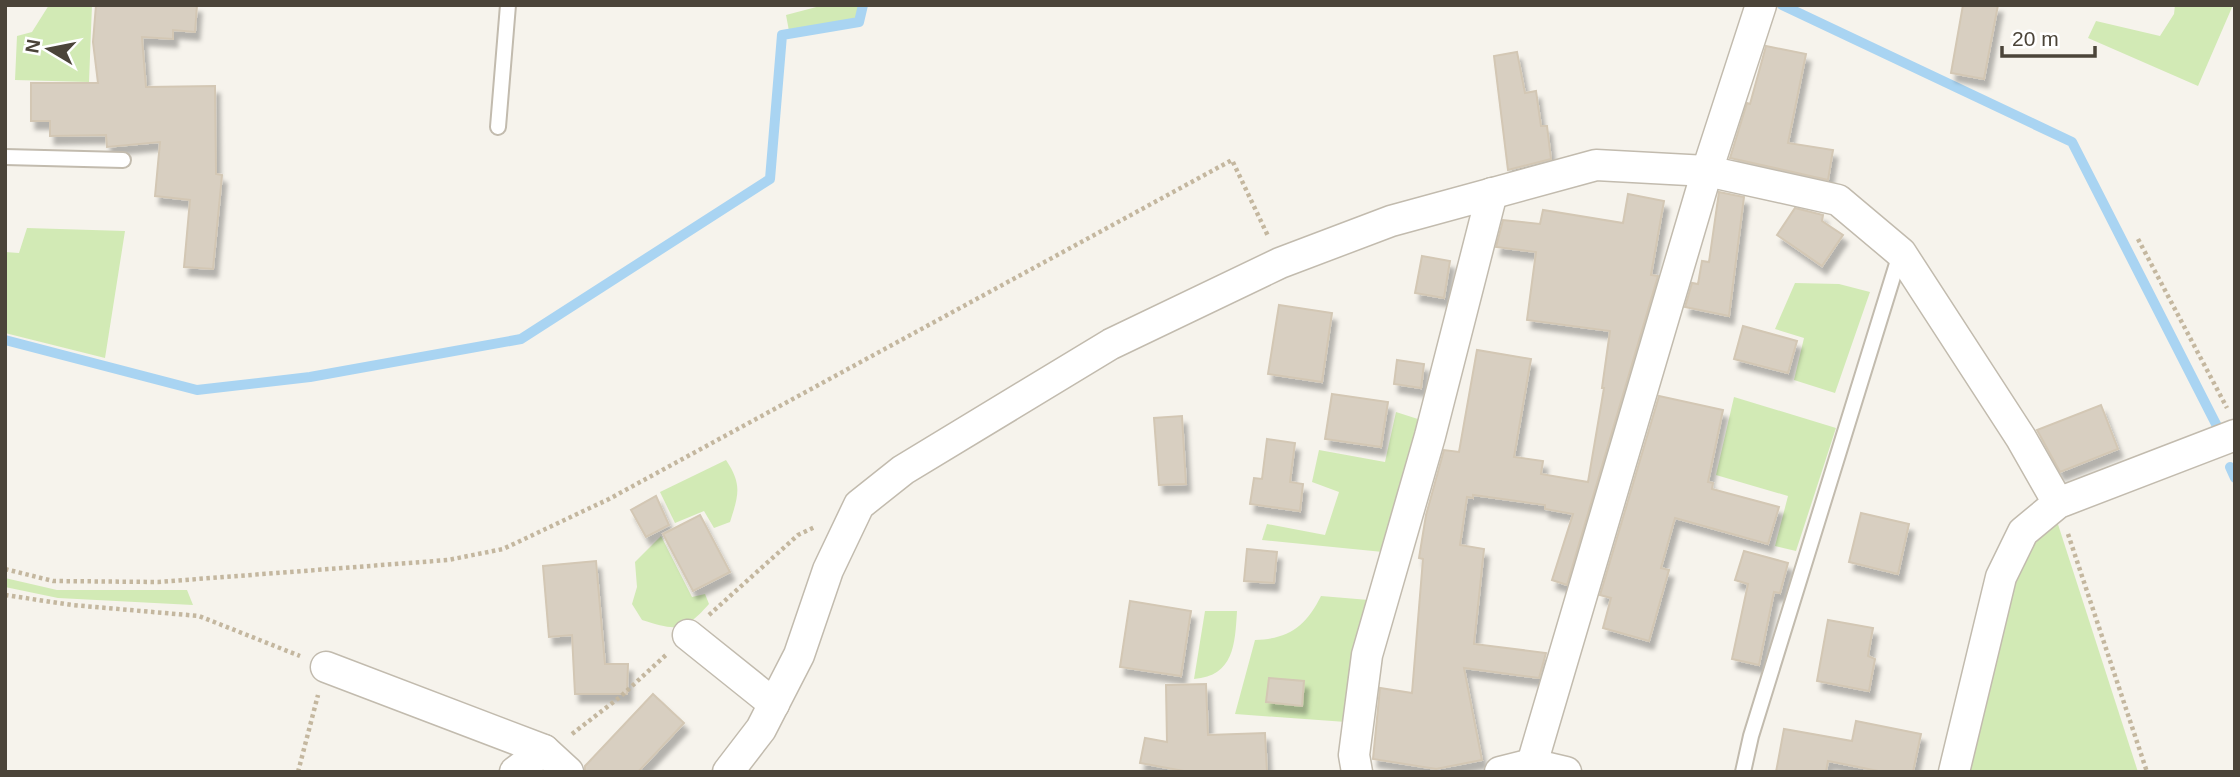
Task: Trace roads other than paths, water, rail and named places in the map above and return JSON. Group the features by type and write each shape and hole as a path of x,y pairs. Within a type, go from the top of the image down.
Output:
{"street":[{"path":"1532,764 1707,172 1761,5"},
{"path":"728,772 761,729 799,655 828,570 859,505 903,470 1111,344 1280,263 1391,221 1595,164 1707,172 1838,200 1900,253 2021,438 2058,503"},
{"path":"1357,772 1354,755 1367,655 1430,436 1492,193"},
{"path":"1954,772 2001,577 2023,532 2058,503 2232,423"},
{"path":"688,635 774,704"},
{"path":"326,667 544,750 568,772"},
{"path":"515,772 544,750"},
{"path":"1500,772 1532,764 1566,772"}],"lane":[{"path":"498,127 508,5"},
{"path":"5,157 123,160"},
{"path":"1743,772 1751,736 1900,253"}],"waterway":[{"path":"5,340 197,390 310,377 521,339 770,179 782,35 859,22 863,5"},
{"path":"1782,5 2072,142 2218,428"},
{"path":"2230,467 2235,478"}]}
